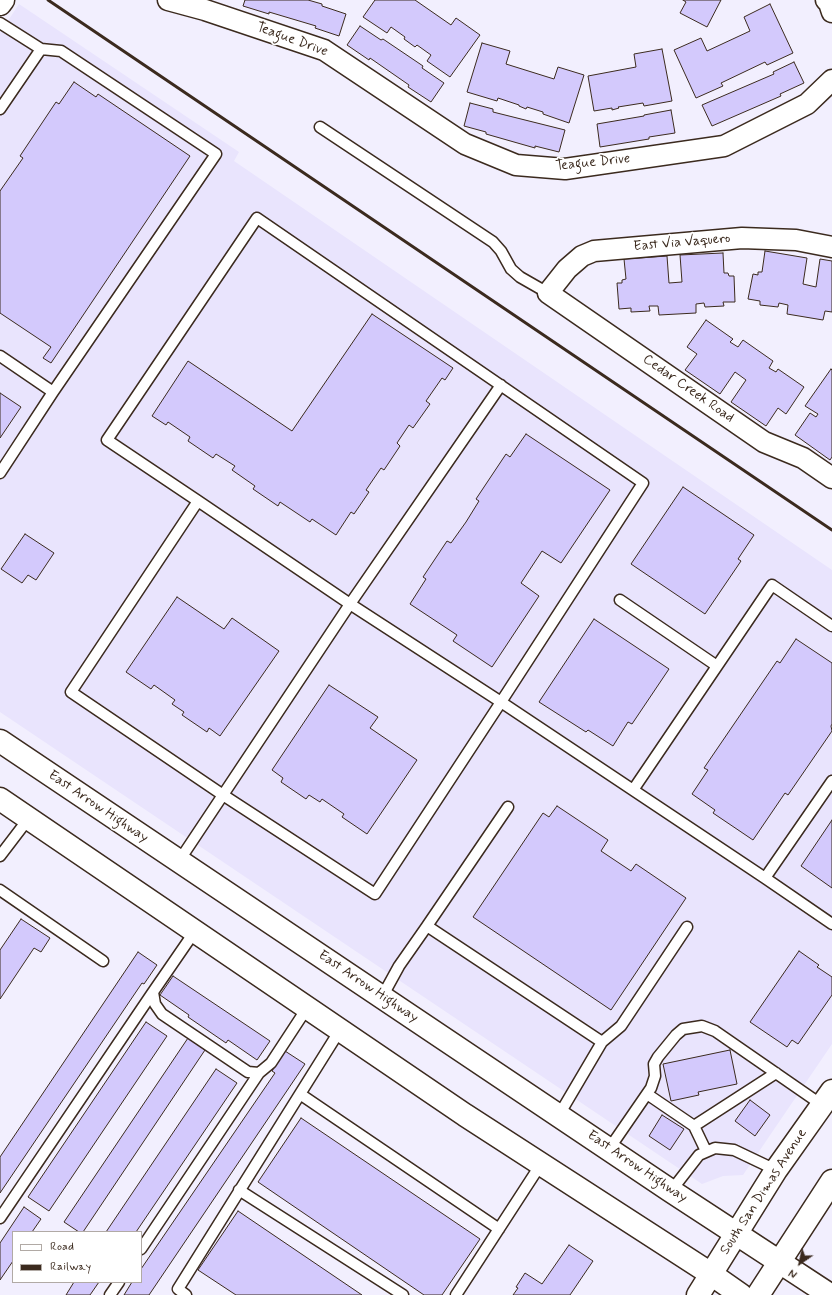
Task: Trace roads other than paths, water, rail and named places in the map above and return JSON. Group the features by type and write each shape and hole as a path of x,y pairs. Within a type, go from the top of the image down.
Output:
{"main road":[{"path":"0,4 3,0"},
{"name":"East Arrow Highway","path":"0,741 671,1191 736,1232 830,1295"},
{"path":"0,799 465,1115 711,1274 741,1295"},
{"name":"South San Dimas Avenue","path":"698,1295 776,1170 827,1098"},
{"path":"758,1295 832,1181"}],"street":[{"name":"Teague Drive","path":"168,0 207,5 324,50 465,144 516,165 565,169 724,146 807,104 832,80"},
{"path":"826,0 829,3 832,12"},
{"name":"East Via Vaquero","path":"548,293 572,265 582,256 594,251 742,238 796,240 832,247"},
{"name":"Cedar Creek Road","path":"548,293 764,442 803,458 832,478"}],"lane":[{"path":"0,23 41,49 61,51 216,154 53,392 0,473"},
{"path":"0,109 41,49"},
{"path":"320,127 493,242 501,251 511,269 520,277 548,293"},
{"path":"198,500 71,692 223,795 375,894 501,702 643,482 257,218 107,440 198,500 350,604 501,702 832,924"},
{"path":"0,356 53,392"},
{"path":"179,862 350,604 501,385"},
{"path":"633,790 772,585 832,626"},
{"path":"620,600 717,666"},
{"path":"765,878 832,781"},
{"path":"382,997 399,966 508,807"},
{"path":"0,856 29,818"},
{"path":"0,890 103,961"},
{"path":"427,926 602,1042"},
{"path":"559,1115 602,1042 621,1026 687,927"},
{"path":"0,1218 195,931"},
{"path":"153,992 155,1004 162,1014 248,1072 259,1073"},
{"path":"142,1248 259,1073 270,1063 307,1008"},
{"path":"609,1149 651,1088 655,1076 654,1064 658,1057 676,1035 683,1029 702,1026 716,1031 776,1073 827,1098"},
{"path":"186,1295 178,1289 340,1030"},
{"path":"694,1126 776,1073"},
{"path":"300,1094 499,1229"},
{"path":"647,1094 694,1126 706,1151"},
{"path":"671,1191 699,1155 715,1148 734,1150 776,1170"},
{"path":"456,1295 541,1164"},
{"path":"239,1190 403,1295"},
{"path":"110,1295 118,1283"}],"railway":[{"path":"48,0 832,530"}]}
